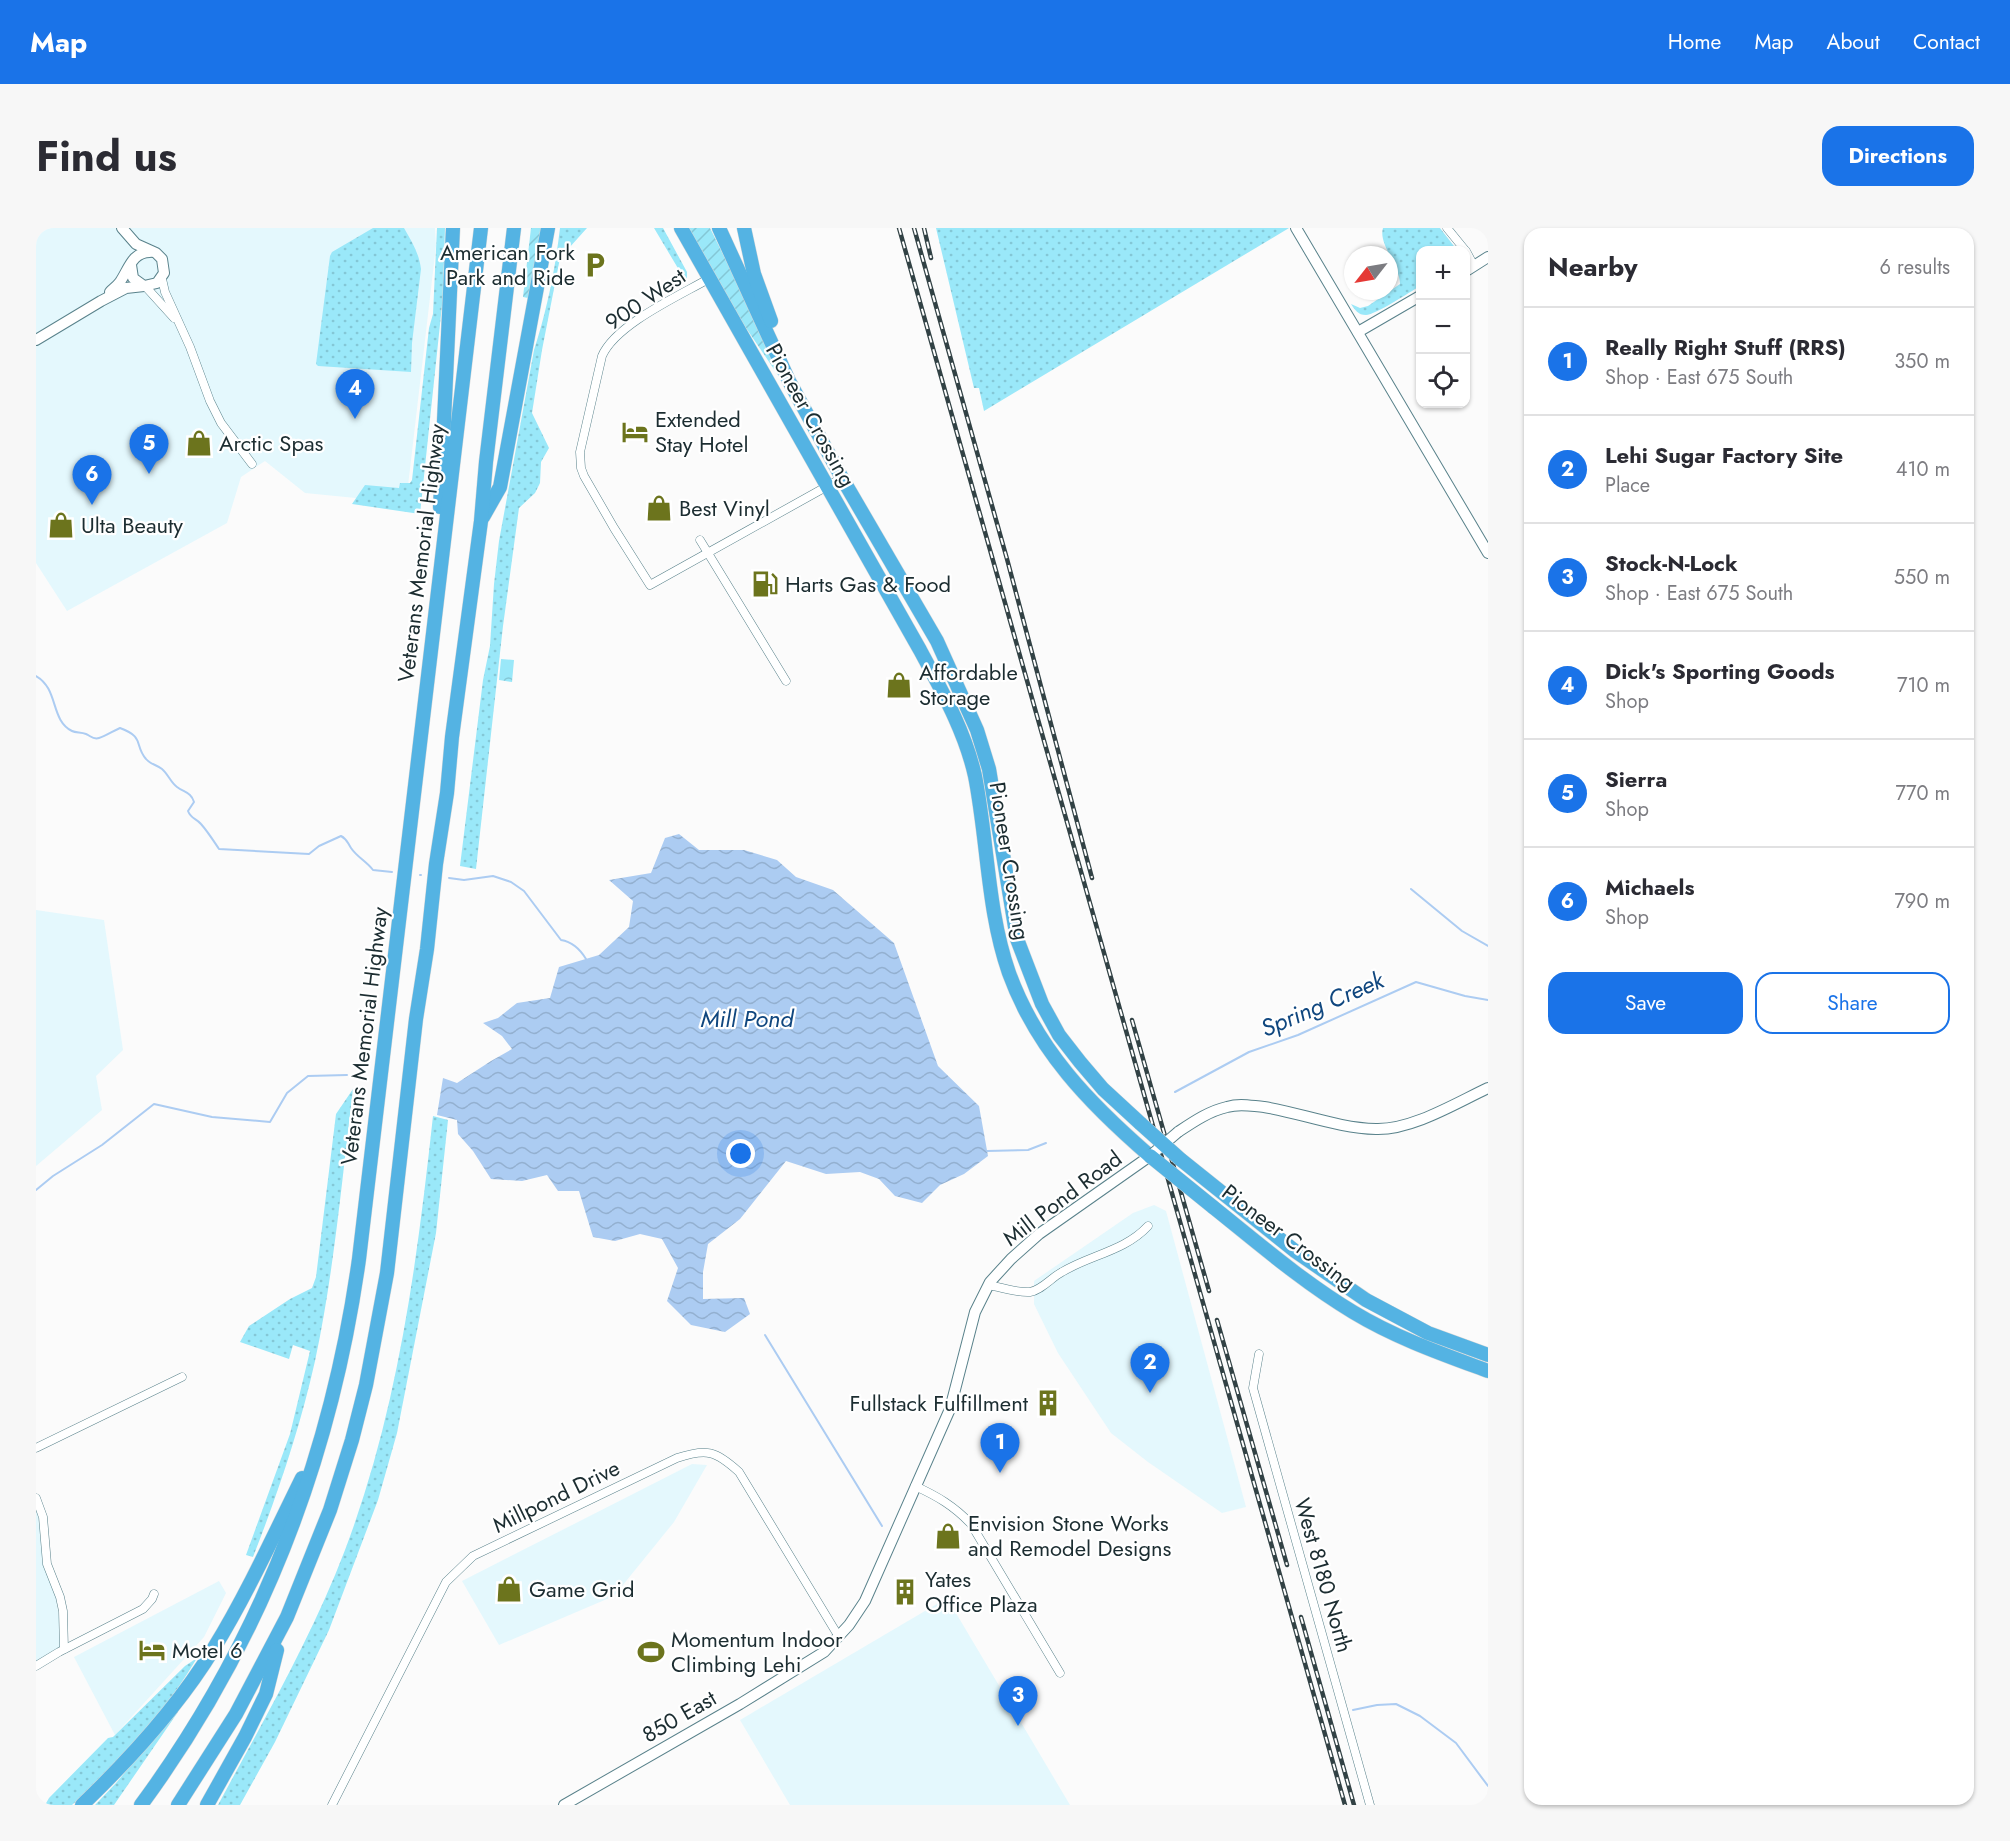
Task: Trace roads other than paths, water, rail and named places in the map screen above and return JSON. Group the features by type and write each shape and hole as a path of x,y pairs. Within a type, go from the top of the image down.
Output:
{"highway":[{"path":"432,644 453,228"},
{"name":"Veterans Memorial Highway","path":"141,1805 202,1715 256,1614 289,1537 322,1438 339,1373 355,1287 481,228"},
{"path":"178,1805 236,1714 287,1617 315,1551 343,1470 366,1385 380,1315 414,1029 447,793 514,228"},
{"path":"481,521 500,487 548,228"},
{"path":"532,314 542,293 555,228"},
{"name":"Pioneer Crossing","path":"681,228 920,650 963,737 974,774 981,811 992,903 1000,942 1026,1012 1046,1046 1092,1103 1110,1120 1150,1156 1282,1263 1353,1312 1416,1345 1488,1371"},
{"name":"Pioneer Crossing","path":"719,228 779,361 842,478 936,641 977,730 989,769 1017,939 1042,1004 1059,1035 1103,1089 1122,1107 1295,1251 1366,1300 1428,1333 1488,1355"},
{"path":"744,228 754,274 766,309 797,378 834,447 842,478"},
{"path":"82,1805 124,1765 172,1708 213,1650 247,1589 322,1438"},
{"path":"207,1805 266,1694 287,1617"}],"street":[{"path":"36,340 126,288 157,283 162,279 165,270 162,259 136,244 122,228"},
{"path":"122,228 130,249 133,278 145,286 180,326"},
{"path":"1296,228 1488,553"},
{"path":"1447,228 1461,246"},
{"path":"101,301 119,283 138,254 150,252"},
{"path":"1470,268 1488,257"},
{"name":"900 West","path":"706,552 650,585 584,476 579,458 602,356 610,344 617,336 652,311 710,278"},
{"path":"162,279 221,423 252,464"},
{"path":"1358,332 1416,298"},
{"path":"706,552 842,478"},
{"path":"700,540 786,681"},
{"name":"Mill Pond Road","path":"839,1637 857,1615 865,1600 950,1409 975,1312 989,1286 1011,1258 1039,1234 1150,1156 1178,1132 1206,1115 1227,1107 1242,1104 1288,1111 1330,1123 1378,1129 1411,1124 1488,1088"},
{"path":"989,1286 1028,1292 1037,1290 1065,1269 1116,1249 1141,1234 1148,1226"},
{"name":"West 8180 North","path":"1259,1354 1253,1388 1370,1805"},
{"path":"36,1448 182,1377"},
{"name":"Millpond Drive","path":"332,1805 446,1582 458,1569 473,1556 677,1458 698,1451 713,1453 726,1460 739,1472 839,1637"},
{"path":"915,1486 942,1498 957,1509 970,1524 1060,1673"},
{"path":"36,1498 43,1517 47,1564 63,1611 64,1649"},
{"path":"36,1666 64,1649 143,1609 154,1594"},
{"name":"850 East","path":"564,1805 740,1704 824,1652 839,1637"}],"water":[{"name":"Mill Pond","path":"679,834 699,850 744,850 777,860 796,877 833,890 894,943 938,1066 979,1106 988,1156 964,1174 940,1185 922,1203 895,1196 879,1179 860,1172 826,1174 786,1161 740,1219 708,1244 703,1272 703,1299 744,1298 750,1314 725,1332 691,1325 667,1301 678,1268 662,1239 640,1234 615,1241 593,1237 579,1191 558,1191 547,1175 522,1181 491,1179 473,1151 458,1134 457,1120 437,1115 443,1078 457,1083 512,1049 502,1036 483,1023 498,1018 517,1003 550,998 559,967 599,955 629,927 633,901 609,880 651,873 665,838"}],"waterway":[{"path":"36,676 48,689 60,720 72,731 84,733 95,739 120,728 133,735 146,759 162,769 175,785 191,796 194,802 188,811 189,814 204,827 219,849 309,854 319,846 341,836 373,870 392,872"},
{"path":"449,878 464,880 493,876 511,882 524,891 561,940 576,947 586,959"},
{"path":"1411,889 1462,931 1488,946"},
{"name":"Spring Creek","path":"1175,1092 1249,1052 1298,1035 1416,982 1488,1000"},
{"path":"36,1190 53,1176 102,1145 154,1104 212,1117 270,1122 287,1093 308,1076 347,1075"},
{"name":"Spring Creek","path":"987,1151 1028,1150 1046,1143"},
{"path":"765,1335 882,1526"},
{"path":"1353,1710 1396,1704 1420,1716 1456,1743 1488,1786"}],"railway":[{"path":"899,228 1345,1805"},
{"path":"914,228 1007,559 1092,878"},
{"path":"924,228 931,258"},
{"path":"1132,1020 1209,1291"},
{"path":"1217,1320 1287,1565"},
{"path":"1301,1617 1354,1805"}],"place":[{"name":"American Fork Park and Ride","path":"595,265"},
{"name":"Dick's Sporting Goods","path":"355,419"},
{"name":"Extended Stay Hotel","path":"635,432"},
{"name":"Arctic Spas","path":"199,443"},
{"name":"Sierra","path":"149,474"},
{"name":"Michaels","path":"92,505"},
{"name":"Best Vinyl","path":"659,508"},
{"name":"Ulta Beauty","path":"61,525"},
{"name":"Harts Gas & Food","path":"765,584"},
{"name":"Affordable Storage","path":"899,685"},
{"name":"Lehi Sugar Factory Site","path":"1150,1393"},
{"name":"Fullstack Fulfillment","path":"1048,1403"},
{"name":"Really Right Stuff (RRS)","path":"1000,1473"},
{"name":"Envision Stone Works and Remodel Designs","path":"948,1536"},
{"name":"Game Grid","path":"509,1589"},
{"name":"Yates Office Plaza","path":"905,1592"},
{"name":"Motel 6","path":"152,1650"},
{"name":"Momentum Indoor Climbing Lehi","path":"651,1652"},
{"name":"Stock-N-Lock","path":"1018,1726"}]}
